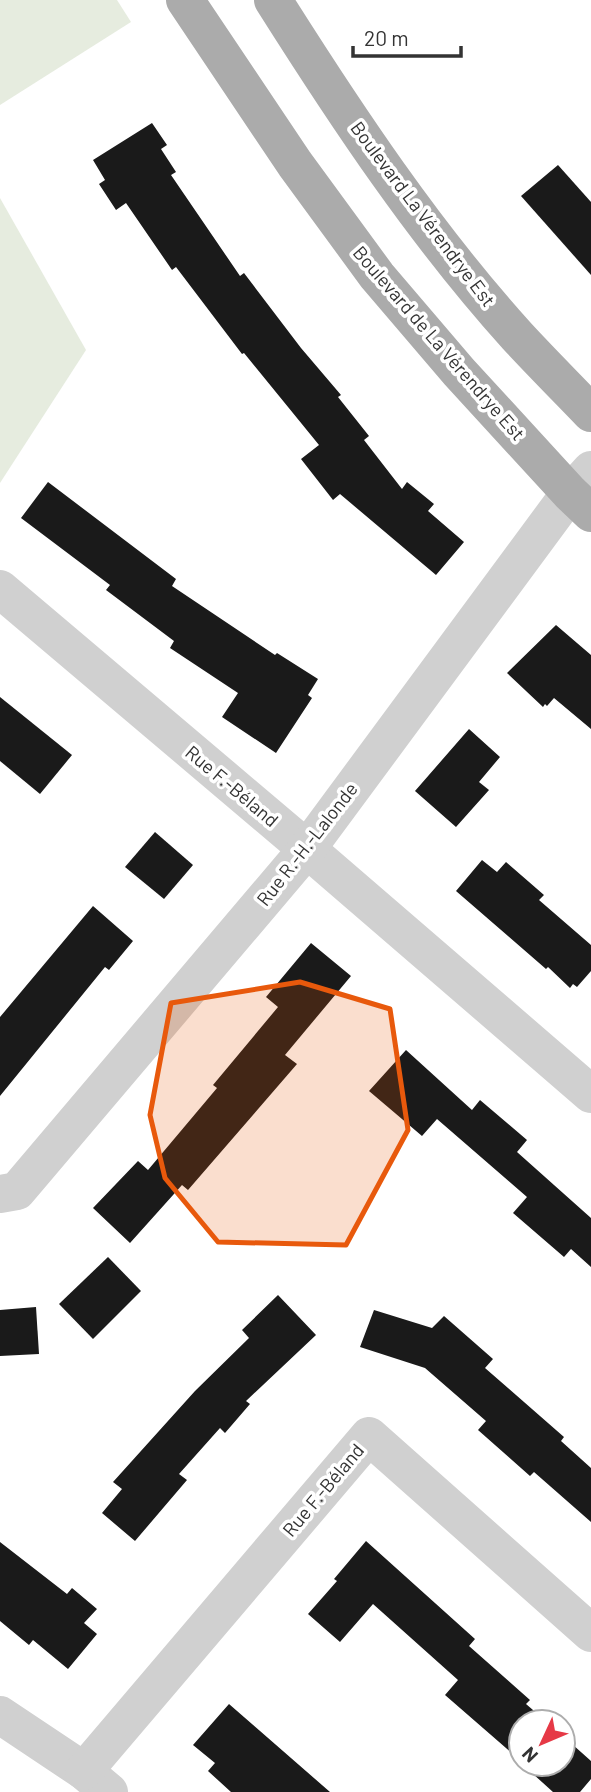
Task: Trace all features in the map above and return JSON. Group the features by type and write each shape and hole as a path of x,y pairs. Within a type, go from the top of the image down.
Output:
{"main road":[{"name":"Boulevard de La Vérendrye Est","path":"185,0 295,164 377,276 460,372 584,492"},
{"name":"Boulevard La Vérendrye Est","path":"274,0 361,136 433,233 516,335 591,413"}],"street":[{"name":"Rue R.-H.-Lalonde","path":"0,1194 17,1192 307,849 584,492"},
{"name":"Rue F.-Béland","path":"0,589 591,1094"},
{"name":"Rue F.-Béland","path":"96,1781 369,1436 591,1633"},
{"path":"0,1715 96,1781"}],"highlighted area":[{"path":"300,982 390,1009 408,1130 346,1245 218,1242 165,1178 150,1115 171,1003"}],"shaded area":[{"path":"0,0 117,0 131,22 0,105"},
{"path":"0,198 86,350 0,483"}],"building":[{"path":"152,123 167,145 161,149 176,172 171,175 240,276 244,273 341,395 338,397 369,436 364,440 402,489 407,482 434,504 428,511 464,542 436,575 340,494 333,500 301,459 319,445 244,353 242,354 176,267 172,270 126,203 116,210 99,184 105,180 93,160"},
{"path":"558,165 591,202 591,275 521,196"},
{"path":"48,482 176,579 172,586 275,655 277,653 318,679 308,695 312,698 276,753 222,717 238,693 170,648 174,641 106,590 110,585 21,518"},
{"path":"556,625 591,655 591,729 554,698 543,707 507,673"},
{"path":"0,697 72,755 40,794 0,761"},
{"path":"469,729 500,757 479,782 489,790 456,827 415,791"},
{"path":"155,832 193,865 164,899 125,867"},
{"path":"482,860 497,872 506,862 544,895 539,900 591,945 591,971 577,987 573,984 570,988 548,967 546,969 456,891"},
{"path":"93,906 133,941 109,970 105,967 0,1096 0,1017"},
{"path":"311,943 351,976 285,1055 297,1064 188,1190 182,1185 130,1243 93,1208 138,1161 148,1170 217,1088 213,1085 278,1007 266,997"},
{"path":"406,1050 472,1110 480,1100 527,1140 517,1152 591,1218 591,1267 571,1249 564,1257 513,1213 527,1197 437,1119 422,1136 369,1091"},
{"path":"108,1257 141,1291 93,1339 59,1304"},
{"path":"278,1295 316,1335 246,1401 250,1404 225,1433 220,1428 179,1474 187,1480 135,1541 102,1513 122,1489 113,1482 195,1391 249,1338 242,1330"},
{"path":"36,1307 39,1354 0,1356 0,1310"},
{"path":"374,1310 432,1328 444,1316 493,1359 485,1368 564,1437 561,1441 591,1468 591,1522 534,1472 530,1476 478,1430 486,1421 425,1368 360,1347"},
{"path":"366,1541 475,1639 469,1646 530,1700 526,1704 531,1708 507,1708 507,1749 445,1695 458,1680 373,1604 340,1642 308,1614 337,1581 334,1579"},
{"path":"0,1542 67,1594 72,1588 97,1609 84,1623 97,1634 68,1669 33,1640 29,1645 0,1621"},
{"path":"229,1704 330,1792 231,1792 208,1771 215,1763 193,1745"},
{"path":"577,1748 591,1761 591,1779 580,1792 553,1792 538,1778 577,1778"}]}
